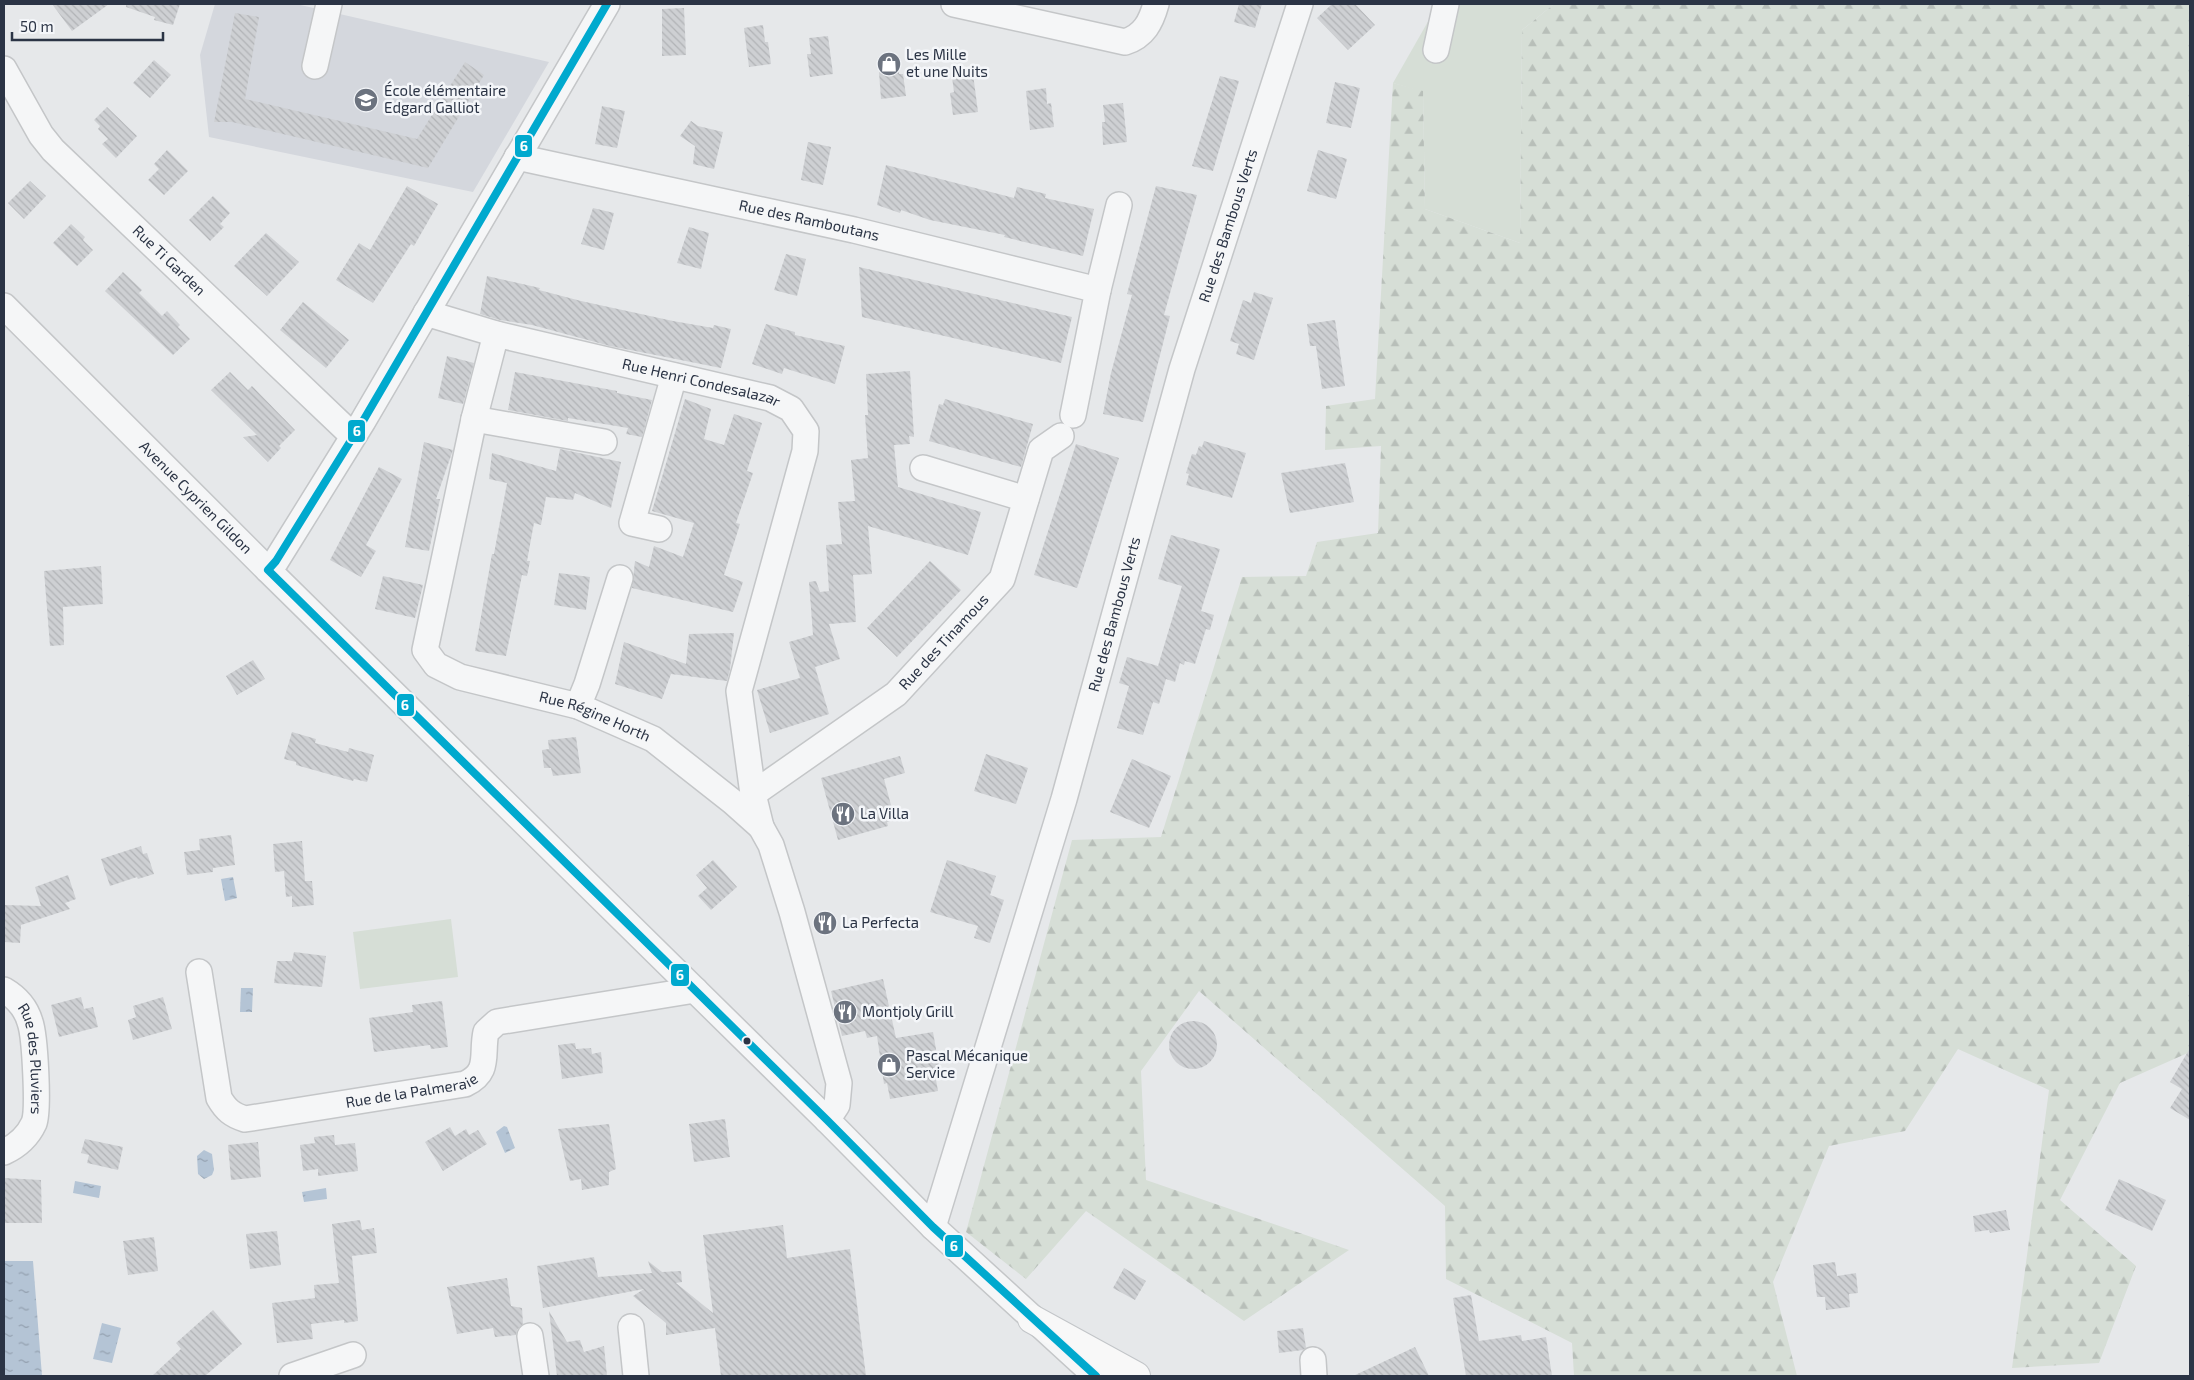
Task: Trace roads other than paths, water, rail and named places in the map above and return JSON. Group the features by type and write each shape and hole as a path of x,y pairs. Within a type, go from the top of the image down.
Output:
{"main road":[{"path":"1032,1319 1136,1376"}],"street":[{"path":"315,66 329,4"},
{"path":"268,570 276,561 353,436 607,4"},
{"path":"954,4 1125,42 1142,34 1149,24 1156,4"},
{"name":"Rue des Bambous Verts","path":"933,1227 1064,799 1182,369 1300,4"},
{"path":"1436,50 1446,4"},
{"name":"Rue Ti Garden","path":"4,69 41,134 53,150 353,436"},
{"name":"Rue des Ramboutans","path":"517,157 854,230 1098,290"},
{"path":"1098,290 1119,205"},
{"name":"Rue des Tinamous","path":"753,794 896,694 1002,579 1041,450 1067,425 1098,290"},
{"name":"Avenue Cyprien Gildon","path":"4,306 268,570 827,1120 933,1227 1096,1376"},
{"name":"Rue Henri Condesalazar","path":"426,313 496,334 770,398 791,409 806,431 805,451 739,691 753,794 760,827"},
{"name":"Rue Régine Horth","path":"496,334 474,419 425,650 436,665 460,676 578,706 652,739 733,802 760,827 771,845 792,912 840,1083 837,1105 827,1120"},
{"path":"659,530 632,523 674,376"},
{"path":"474,419 604,442"},
{"path":"923,468 1026,499"},
{"path":"578,706 587,684 620,578"},
{"name":"Rue de la Palmeraie","path":"199,972 219,1098 225,1109 238,1117 246,1118 465,1084 480,1072 485,1058 486,1032 497,1022 695,990"},
{"name":"Rue des Pluviers","path":"4,990 21,1004 31,1024 38,1105 34,1123 28,1133 20,1142 4,1152"},
{"name":"Avenue Cyprien Gildon","path":"1032,1319 1085,1376"},
{"path":"631,1327 636,1376"},
{"path":"530,1336 536,1376"},
{"path":"292,1376 353,1355"}],"water":[{"path":"233,877 237,898 225,901 221,879"},
{"path":"241,988 253,988 252,1012 240,1012"},
{"path":"504,1126 507,1127 515,1148 505,1153 496,1132"},
{"path":"204,1150 212,1154 214,1170 212,1175 204,1179 198,1174 197,1156"},
{"path":"75,1181 101,1186 99,1198 73,1193"},
{"path":"326,1188 327,1199 304,1202 302,1192"},
{"path":"4,1261 33,1261 42,1376 4,1376"},
{"path":"102,1323 121,1328 112,1363 93,1359"}],"place":[{"name":"Les Mille et une Nuits","path":"889,64"},
{"name":"École élémentaire Edgard Galliot","path":"366,100"},
{"name":"La Villa","path":"843,814"},
{"name":"La Perfecta","path":"825,923"},
{"name":"Montjoly Grill","path":"845,1012"},
{"name":"Pascal Mécanique Service","path":"889,1065"}]}
